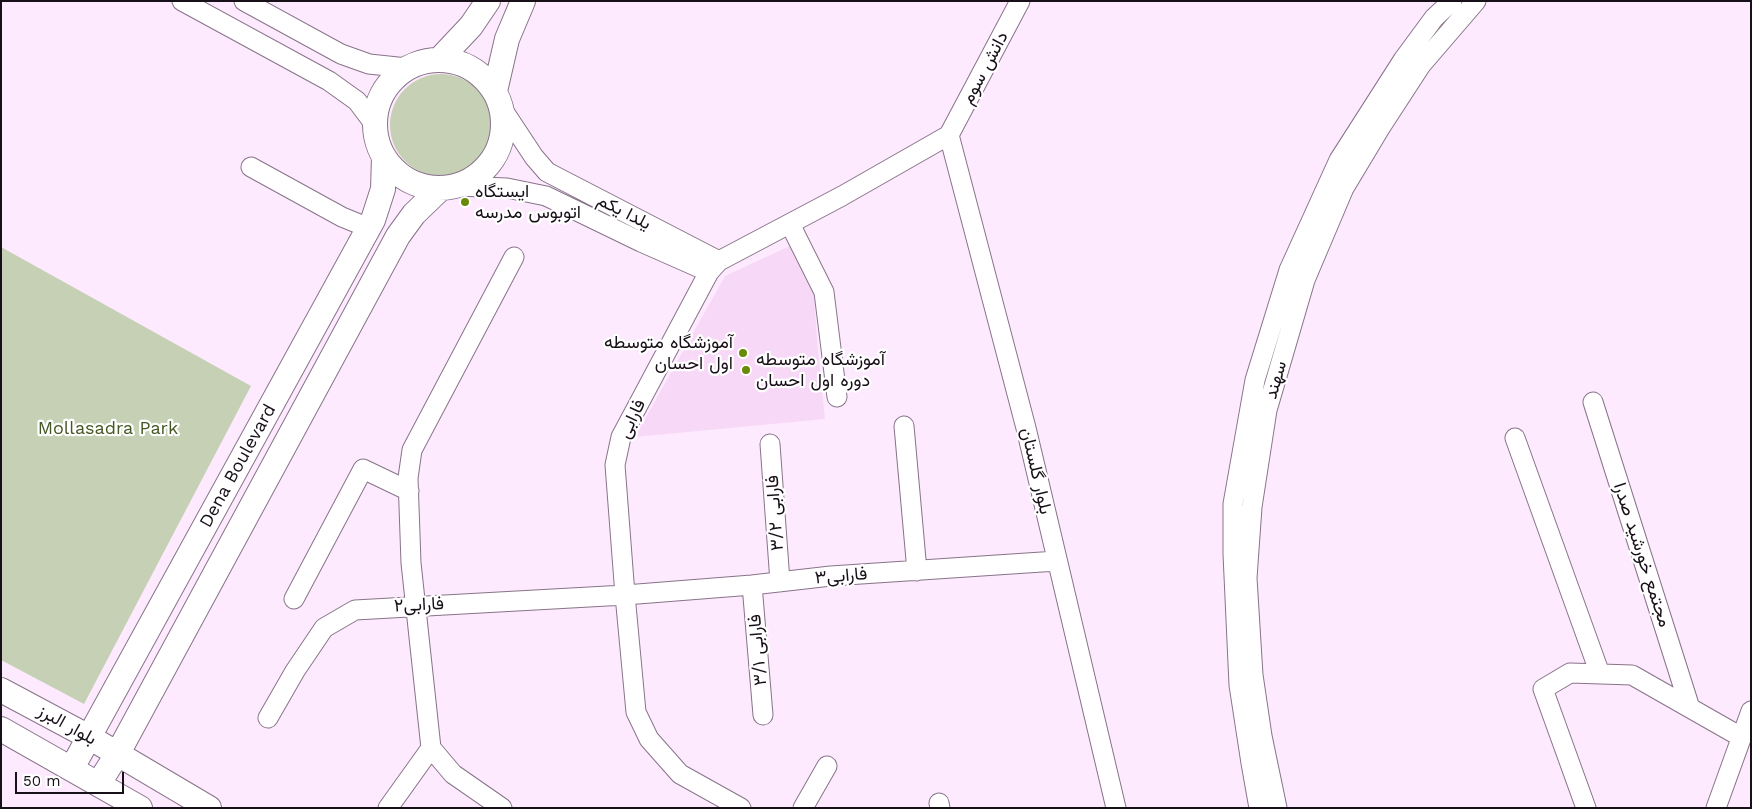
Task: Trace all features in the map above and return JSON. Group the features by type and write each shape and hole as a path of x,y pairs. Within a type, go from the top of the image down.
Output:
{"main road":[{"path":"439,60 471,26 488,1"},
{"path":"498,99 507,39 523,1"},
{"path":"439,60 456,62 472,68 485,78 498,99 504,127 500,147 490,164 475,178 449,188 424,187 408,181 384,157 378,142 375,125 377,108 384,92 394,79 407,68 422,62 439,60"},
{"name":"Dena Boulevard","path":"72,768 374,220 383,189 384,157"},
{"name":"Dena Boulevard","path":"99,784 118,753 398,236 414,214 449,188"},
{"name":"بلوار البرز","path":"1,690 118,753 209,808"},
{"name":"بلوار البرز","path":"1,729 137,806"},
{"path":"137,806 140,780 153,775"}],"street":[{"path":"182,1 329,81 357,101 375,125"},
{"path":"244,1 341,54 369,64 407,68"},
{"name":"دانش سوم","path":"950,135 1020,1"},
{"name":"سهند","path":"1260,808 1239,685 1234,603 1233,534 1233,504 1255,380 1289,270 1339,160 1402,60 1434,18 1452,1"},
{"name":"سهند","path":"1278,808 1262,736 1253,676 1247,578 1252,507 1267,410 1305,280 1344,188 1422,64 1476,1"},
{"name":"یلدا یکم","path":"498,99 534,158 547,172 714,266"},
{"path":"714,266 950,135"},
{"name":"بلوار گلستان","path":"950,135 1023,419 1116,808"},
{"path":"251,167 342,217 369,228"},
{"name":"یلدا یکم","path":"449,188 507,188 546,196 641,242 714,266"},
{"path":"790,224 824,292 837,397"},
{"path":"502,808 453,774 430,748 411,563 408,478 412,450 514,257"},
{"name":"فارابی","path":"714,266 621,437 615,464 636,712 649,739 680,774 741,808"},
{"name":"مجتمع خورشید صدرا","path":"1593,402 1690,708"},
{"path":"904,426 917,571"},
{"path":"1515,438 1600,674"},
{"name":"فارابی ۳/۲","path":"770,444 780,582"},
{"path":"294,599 363,469 409,491"},
{"name":"فارابی۳","path":"625,595 752,585 831,576 1057,561"},
{"name":"فارابی ۳/۱","path":"752,585 763,715"},
{"name":"فارابی۲","path":"268,718 295,671 324,628 355,610 415,605 625,595"},
{"path":"1586,808 1543,689 1570,673 1632,674 1741,738"},
{"path":"1716,808 1751,710"},
{"path":"388,808 430,748"},
{"path":"803,808 827,766"}],"shaded area":[{"name":"آموزشگاه متوسطه دوره اول احسان","path":"794,244 813,278 825,419 635,437 725,276"}],"green space":[{"path":"441,74 460,78 477,89 488,106 492,125 488,144 477,161 460,172 441,176 422,172 405,161 394,144 390,125 394,106 405,89 422,78"},
{"name":"Mollasadra Park","path":"1,247 251,386 84,704 1,660"}],"place":[{"name":"ایستگاه اتوبوس مدرسه","path":"465,202"},
{"name":"آموزشگاه متوسطه اول احسان","path":"743,353"},
{"name":"آموزشگاه متوسطه دوره اول احسان","path":"746,370"}]}
